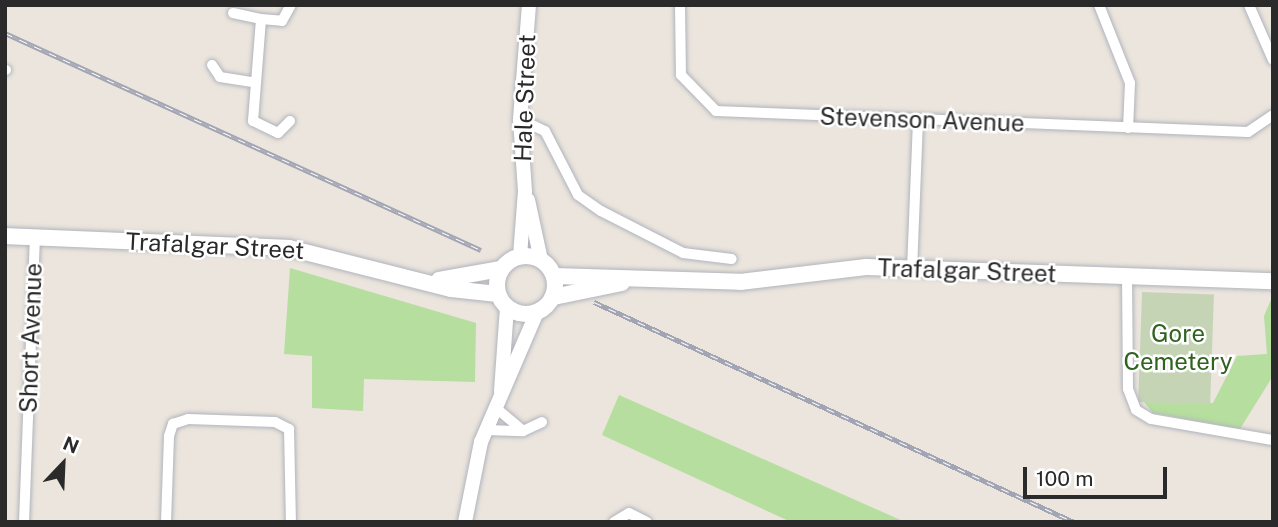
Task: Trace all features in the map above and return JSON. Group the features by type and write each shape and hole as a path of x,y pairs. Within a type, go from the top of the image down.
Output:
{"main road":[{"name":"Trafalgar Street","path":"5,236 289,248 503,300"},
{"path":"520,256 541,260 554,276 553,298 537,312 503,300 501,269 520,256"},
{"name":"Trafalgar Street","path":"554,276 662,277 740,282 866,267 1273,281"},
{"name":"Trafalgar Street","path":"422,280 501,269"},
{"name":"Trafalgar Street","path":"553,298 662,277"}],"street":[{"path":"233,13 282,21 291,5"},
{"name":"Hale Street","path":"520,256 525,191 520,119 529,5"},
{"name":"Stevenson Avenue","path":"680,5 681,75 716,111 1248,132 1273,115"},
{"path":"1099,5 1130,83 1128,128"},
{"path":"1250,5 1273,60"},
{"path":"261,19 253,121 278,133 290,121"},
{"path":"212,65 220,77 256,83"},
{"path":"520,119 545,131 578,195 601,211 682,253 732,259"},
{"name":"Stevenson Avenue","path":"912,270 918,121"},
{"name":"Hale Street","path":"525,191 541,260"},
{"name":"Short Avenue","path":"24,522 35,237"},
{"path":"1127,276 1128,390 1136,410 1151,419 1273,440"},
{"path":"503,300 498,404 523,431"},
{"path":"465,522 486,430 537,312"},
{"path":"166,522 169,436 173,424 188,419 275,422 289,429 291,522"},
{"path":"486,430 523,431 541,422"},
{"path":"614,522 629,513 647,522"}],"green space":[{"path":"290,268 476,323 475,382 364,379 363,411 312,408 312,356 284,354"},
{"name":"Gore Cemetery","path":"1142,292 1214,295 1210,404 1138,402"},
{"path":"1273,295 1273,376 1240,429 1153,413 1144,402 1213,403 1237,356 1267,354 1264,316"},
{"path":"619,395 905,522 791,522 602,435"}],"railway":[{"path":"5,33 481,250"},
{"path":"594,302 1074,522"}]}
